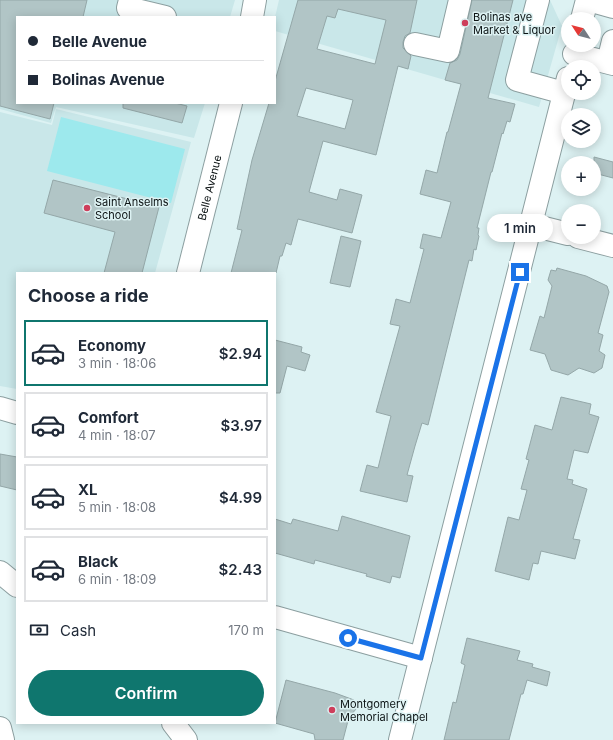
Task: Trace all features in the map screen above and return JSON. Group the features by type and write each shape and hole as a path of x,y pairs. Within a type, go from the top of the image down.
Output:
{"street":[{"path":"130,0 128,8 161,16"},
{"path":"252,16 255,0"},
{"path":"415,44 448,51 460,0"},
{"path":"538,0 517,80 561,84"},
{"path":"584,12 588,0 613,7"},
{"path":"574,55 610,63 613,41"},
{"path":"400,740 532,225 562,100"},
{"name":"Belle Avenue","path":"188,272 231,104"},
{"path":"532,225 561,232"},
{"path":"601,243 613,246"},
{"path":"0,408 16,413"},
{"path":"0,572 16,585"},
{"path":"276,617 421,658"},
{"path":"174,724 186,740"},
{"path":"0,728 3,740"}],"shaded area":[{"path":"0,0 235,0 230,16 16,16 16,104 205,104 194,138 56,107 51,123 0,109"},
{"path":"279,0 550,0 561,24 561,30 539,107 276,31 276,16"},
{"name":"Saint Anselms School","path":"56,109 191,142 155,272 16,272 16,389 0,386 0,112 52,125"},
{"path":"61,117 185,149 171,203 47,171"}],"building":[{"path":"0,0 87,0 83,16 16,16 16,104 54,104 50,119 0,106"},
{"path":"298,0 417,0 410,33 405,36 403,42 403,48 411,56 408,69 398,66 376,155 323,141 309,192 337,200 340,189 362,195 352,233 298,219 291,245 286,243 282,256 280,256 276,273 231,272 242,230 237,229 252,160 269,104 276,104 276,77","holes":["338,9 386,20 375,64 317,49 327,16 335,18","306,88 353,100 345,129 297,116"]},
{"path":"472,0 513,0 488,98 515,104 510,122 507,121 503,134 502,133 491,172 477,228 479,228 479,236 476,250 474,249 472,261 469,260 428,425 422,423 407,475 413,476 407,502 360,491 367,465 378,468 391,416 376,412 400,326 390,324 396,299 410,303 424,249 420,248 423,234 441,238 451,202 420,194 426,170 437,173 461,84 445,80 450,63 457,60 460,54"},
{"path":"123,104 179,104 187,106 182,123 123,108"},
{"path":"601,159 613,162 613,178 601,175"},
{"path":"53,180 159,207 142,272 104,272 115,232 44,213"},
{"path":"341,236 361,241 350,287 330,283"},
{"path":"557,268 586,276 607,286 609,292 598,333 603,335 599,351 605,355 602,368 594,373 579,368 568,375 551,370 545,354 530,350 540,316 544,318 552,286 548,280 551,270 556,271"},
{"path":"276,340 302,347 301,352 310,355 305,371 287,366 280,393 276,393"},
{"path":"561,397 591,404 589,414 599,417 588,453 574,450 567,479 573,480 572,484 587,489 573,539 580,540 575,559 541,551 538,564 533,563 529,580 495,571 508,517 519,520 527,490 521,489 529,460 526,459 535,425 552,430"},
{"path":"0,454 16,457 16,490 0,486"},
{"path":"342,516 410,536 400,578 392,576 390,583 366,576 367,574 315,560 314,564 276,553 276,519 291,524 293,519 338,531"},
{"path":"467,638 520,651 517,660 533,664 532,667 550,672 547,686 527,680 523,694 521,694 509,740 444,740 453,702 456,703 465,665 461,663"},
{"name":"Montgomery Memorial Chapel","path":"286,680 335,693 354,700 357,708 349,717 343,740 315,740 314,734 276,723"}],"place":[{"name":"Bolinas ave Market & Liquor","path":"465,23"},
{"name":"Saint Anselms School","path":"87,208"},
{"name":"Montgomery Memorial Chapel","path":"332,710"}],"route":[{"path":"348,638 421,658 520,272"}]}
